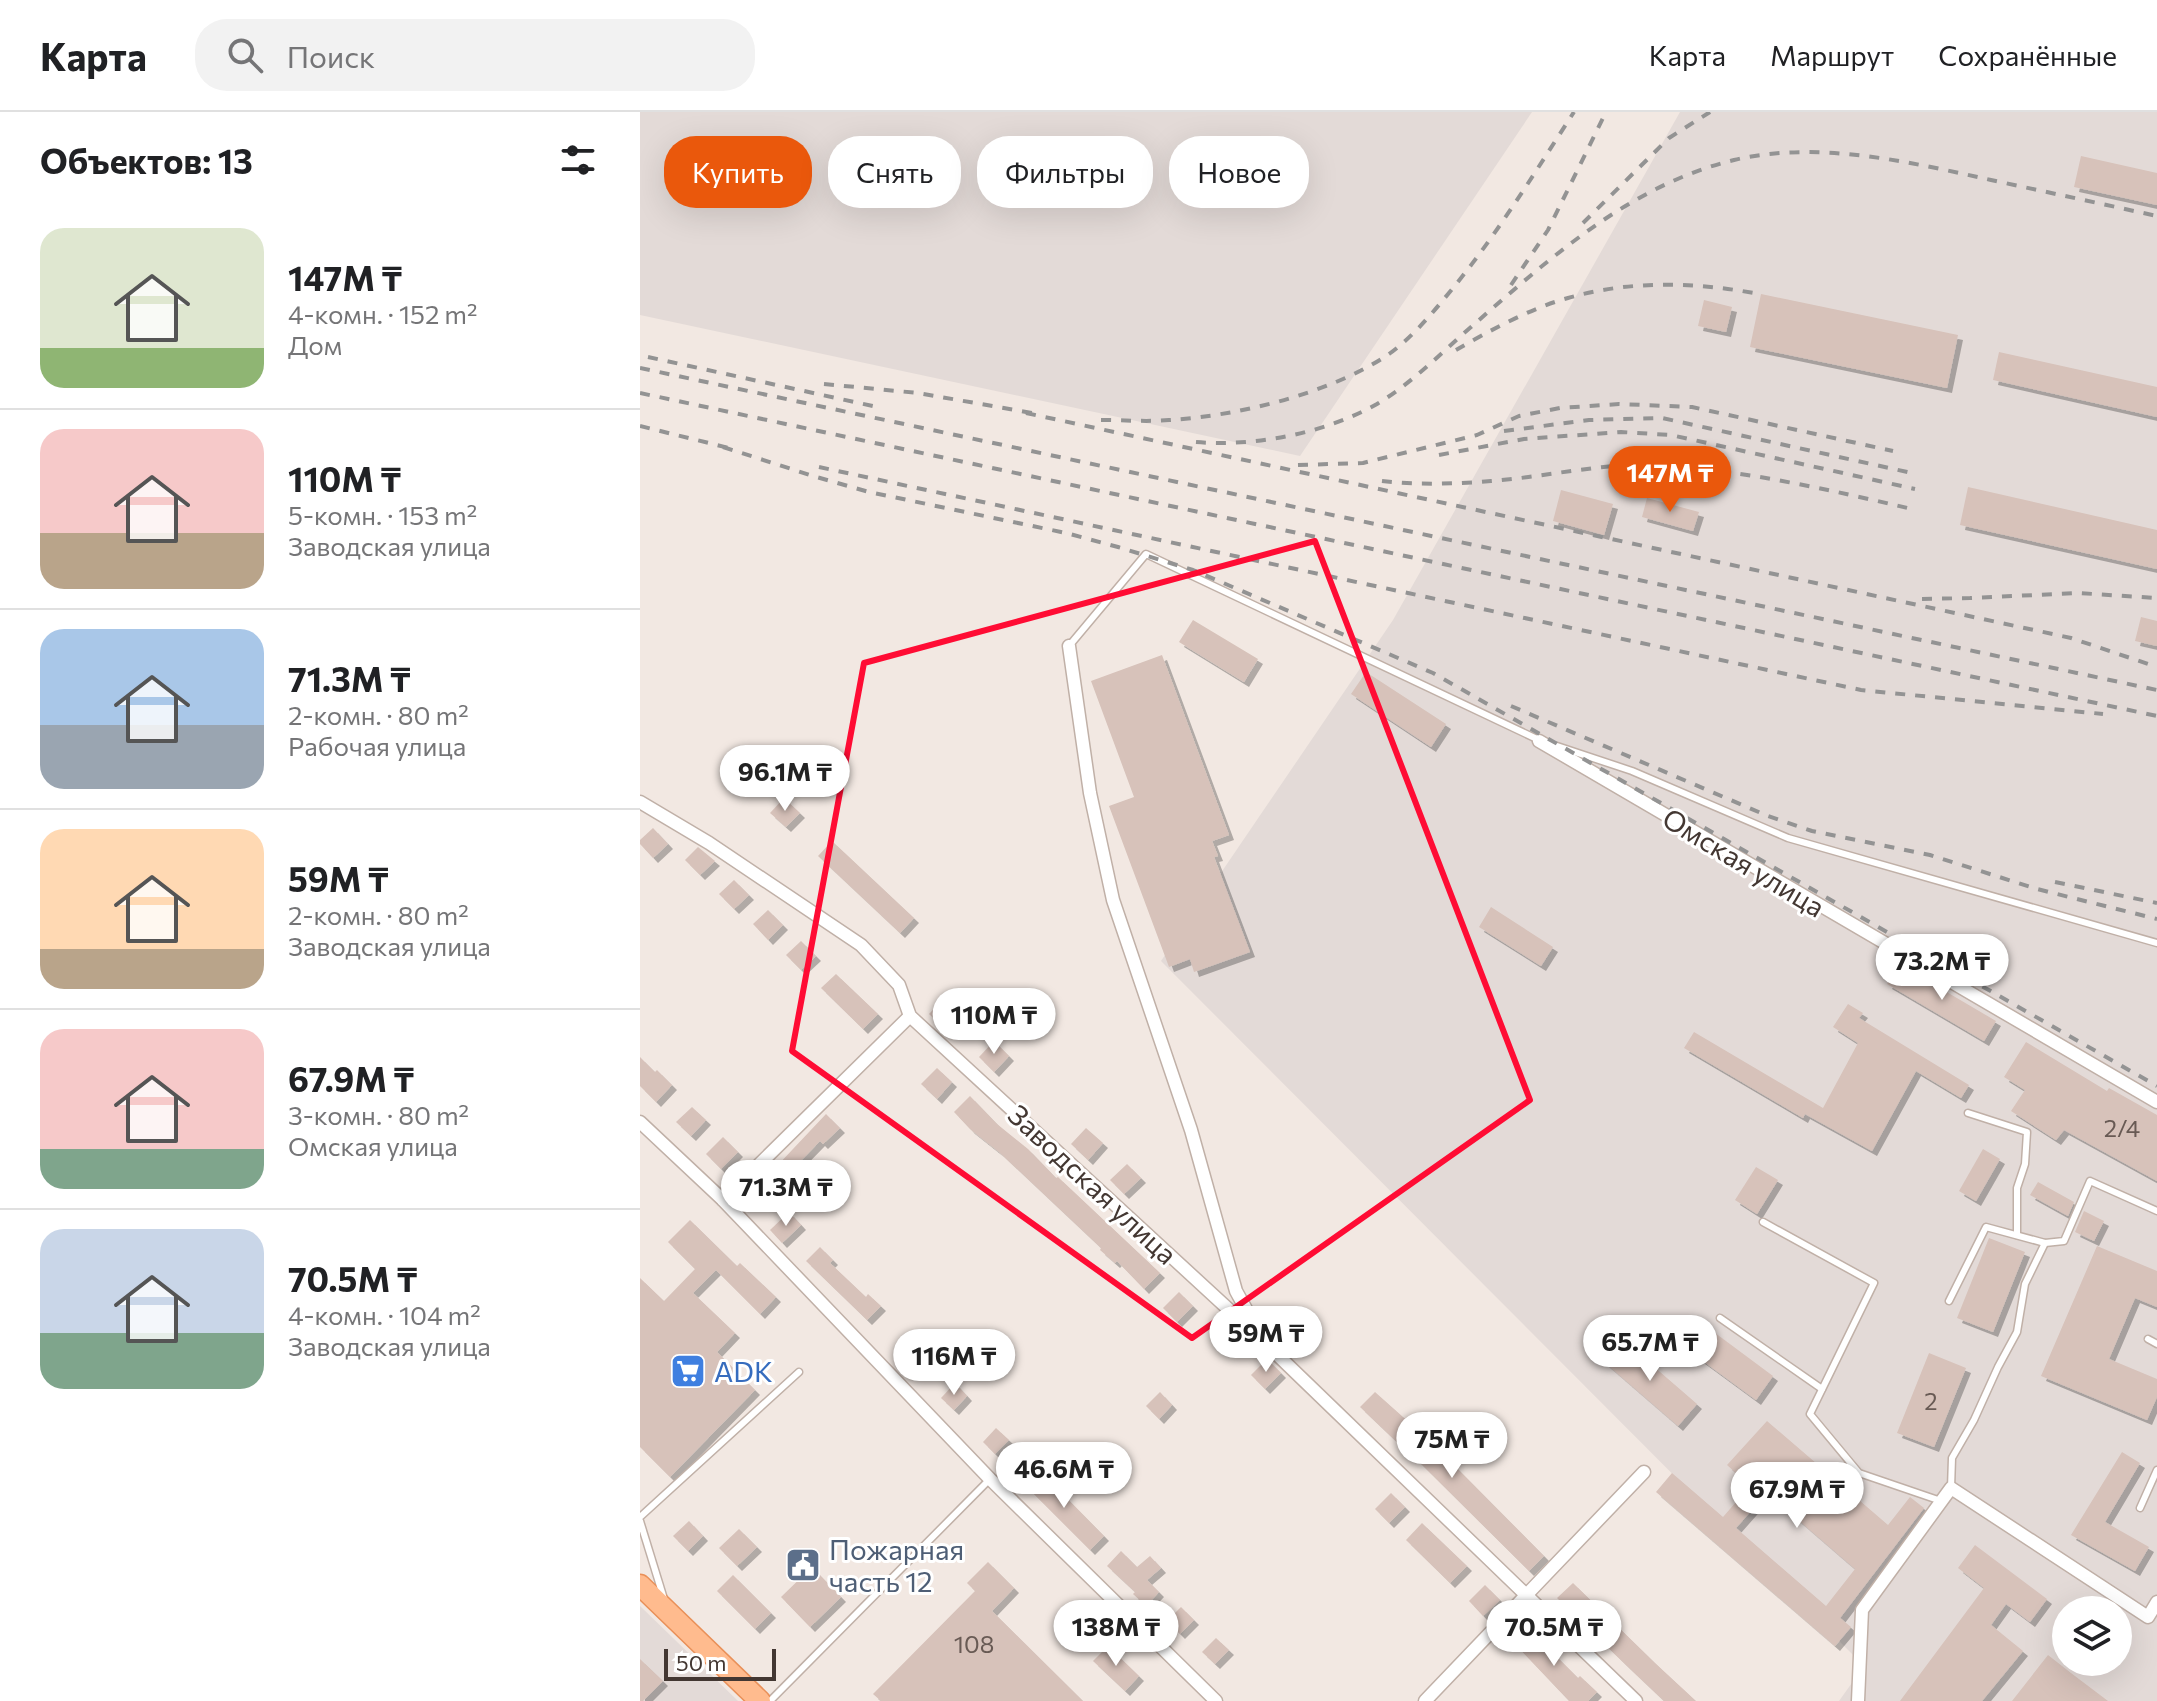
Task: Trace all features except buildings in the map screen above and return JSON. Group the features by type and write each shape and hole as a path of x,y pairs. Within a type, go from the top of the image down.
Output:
{"main road":[{"path":"641,1587 760,1701"}],"street":[{"name":"Заводская улица","path":"1069,646 1090,793 1113,900 1191,1130 1236,1291 1263,1341"},
{"name":"Омская улица","path":"1539,741 2157,1102"},
{"name":"Заводская улица","path":"640,802 709,843 861,945 899,985 910,1016 1263,1341 1636,1701"},
{"path":"723,1200 910,1016"},
{"path":"640,1122 723,1200 990,1479 1216,1701"},
{"path":"1425,1701 1644,1472"},
{"path":"1858,1701 1862,1610 1951,1488 2153,1619 2157,1602"}],"lane":[{"path":"1069,646 1146,554 1539,741 1632,771 1788,838 2157,943"},
{"path":"1968,1113 2027,1132 2025,1164 2017,1188 2017,1235"},
{"path":"1949,1301 1986,1227 2045,1243 2064,1241 2090,1181 2157,1211"},
{"path":"1763,1222 1874,1283 1810,1414 1859,1473 1941,1501"},
{"path":"1951,1488 1952,1458 2017,1332 2025,1284 2045,1243"},
{"path":"1720,1318 1822,1389"},
{"path":"2148,1339 2157,1344"},
{"path":"667,1610 640,1519 799,1372"},
{"path":"2140,1508 2157,1470"},
{"path":"770,1701 990,1479"}],"highlighted area":[{"path":"1315,541 1530,1100 1192,1338 792,1051 864,663"}],"shaded area":[{"path":"640,112 1532,112 1300,456 640,315"},
{"path":"1680,112 2157,112 2157,1701 1839,1701 1864,1666 1161,961 1393,620"},
{"path":"640,1606 738,1701 640,1701"}],"railway":[{"path":"1101,420 1196,418 1254,408 1313,391 1366,368 1389,354 1423,323 1470,267 1574,112"},
{"path":"1511,285 1548,230 1606,112"},
{"path":"1583,223 1669,138 1710,112"},
{"path":"1196,442 1242,442 1290,436 1336,423 1377,404 1414,378 1530,276 1593,227 1660,187 1734,160 1798,152 1896,160 2157,216"},
{"path":"1456,350 1525,314 1591,292 1639,286 1687,285 1759,294"},
{"path":"648,357 882,408"},
{"path":"640,368 2157,690"},
{"path":"824,384 918,393 1038,414"},
{"path":"640,393 2157,716"},
{"path":"1298,465 1363,463 1477,435 1519,416 1560,408 1619,404 1692,407 1893,451"},
{"path":"1026,413 2071,638 2157,667"},
{"path":"1504,431 1589,420 1662,418 1912,473"},
{"path":"640,426 733,449"},
{"path":"1439,455 1524,439 1621,432 1671,435 1915,489"},
{"path":"723,447 869,492 1066,533 1193,570 1433,673 2157,1086"},
{"path":"1382,481 1464,483 1614,466 1655,465 1752,476 1912,509"},
{"path":"819,467 1861,690 2103,714"},
{"path":"1922,599 2078,593 2157,598"},
{"path":"1511,706 1768,816 1812,831 1930,855 2037,889 2157,919"},
{"path":"2055,882 2157,903"}],"place":[{"name":"ADK","path":"688,1371"},
{"name":"Пожарная часть 12","path":"803,1565"}]}
